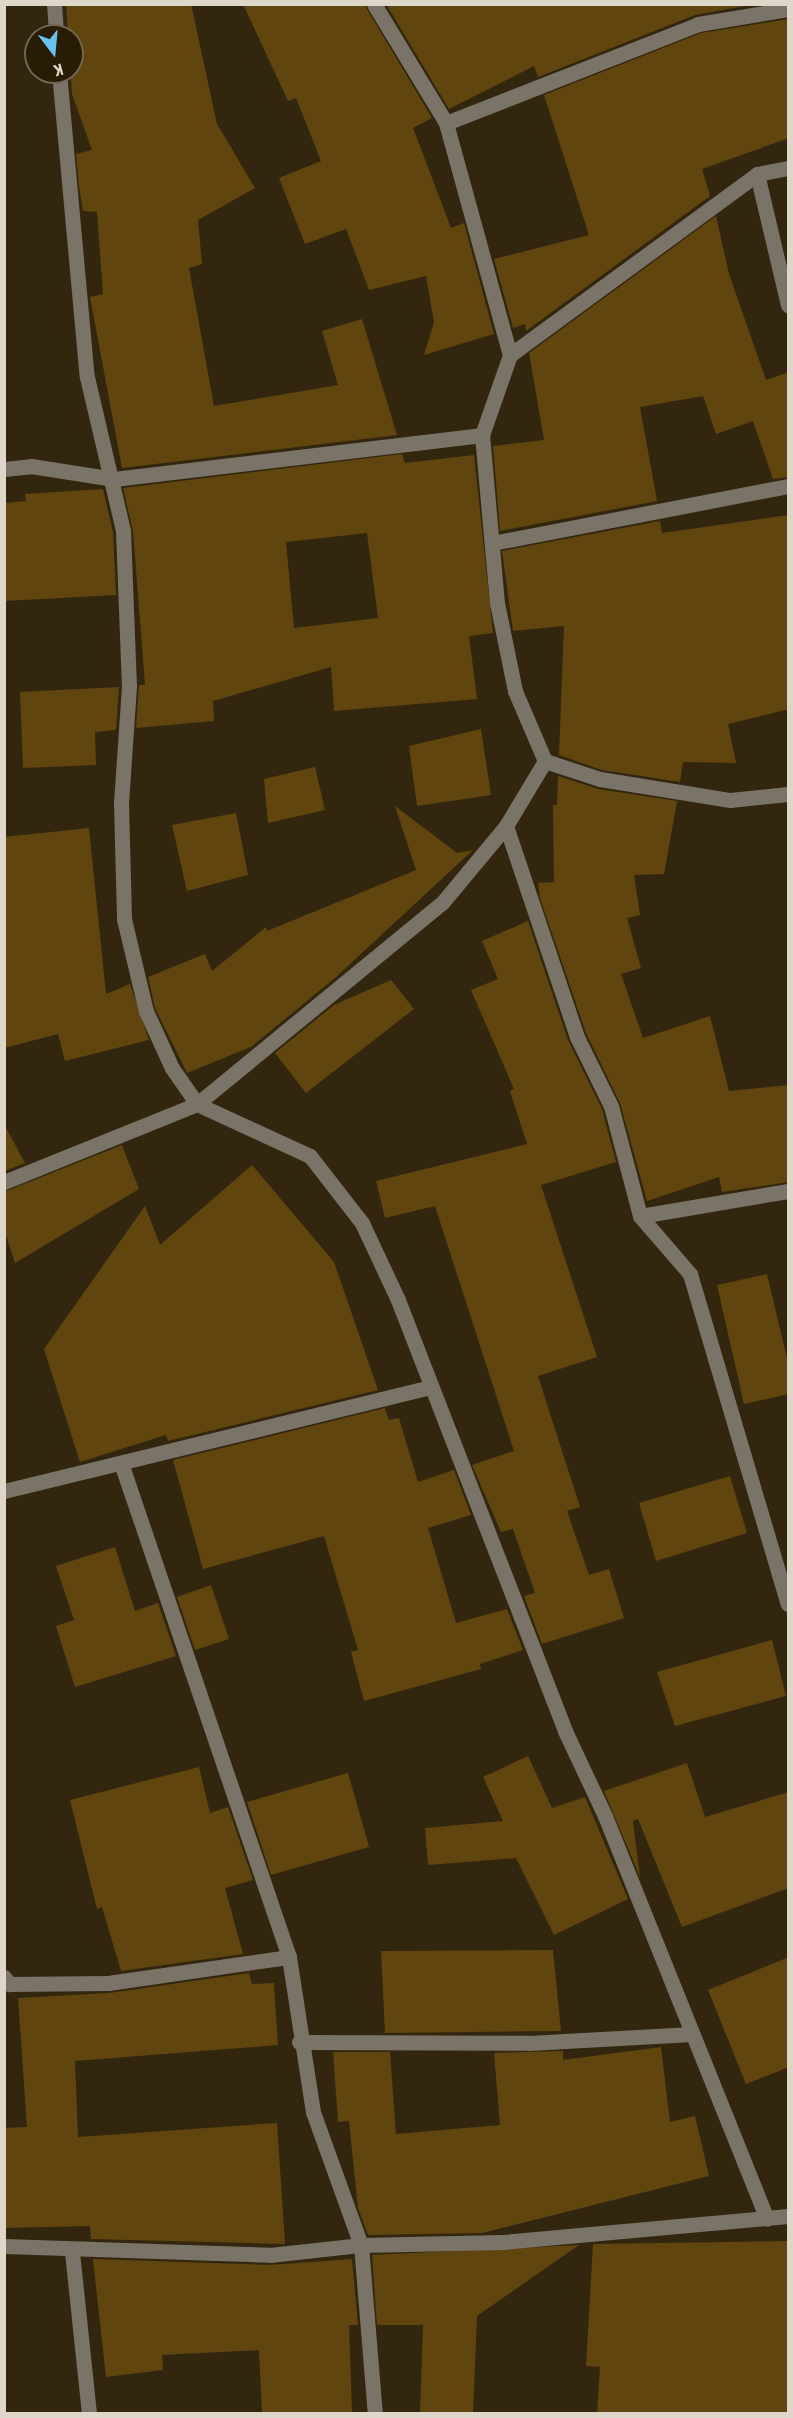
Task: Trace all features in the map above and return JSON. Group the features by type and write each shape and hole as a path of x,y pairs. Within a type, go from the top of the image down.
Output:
{"street":[{"path":"54,4 55,24"},
{"path":"374,4 446,123 510,355"},
{"path":"446,123 698,24 789,9"},
{"path":"60,84 87,377 114,479 123,531 129,686 121,803 124,919 146,1011 171,1068 197,1104 288,1144 325,1171 362,1223 431,1387 565,1731 605,1816 768,2219"},
{"path":"789,168 757,174 510,355 482,435 492,543 515,691 544,761 600,779 730,800 789,794"},
{"path":"757,174 789,305"},
{"path":"4,469 31,466 114,479 482,435"},
{"path":"492,543 789,486"},
{"path":"4,1182 197,1104 442,903 506,826 544,761"},
{"path":"506,826 577,1037 610,1106 640,1216 690,1274 789,1604"},
{"path":"640,1216 789,1191"},
{"path":"4,1491 431,1387"},
{"path":"121,1463 289,1957 298,2043 313,2112 361,2244 375,2414"},
{"path":"6,1982 108,1983 289,1957"},
{"path":"298,2043 529,2043 692,2034"},
{"path":"4,2246 72,2252 270,2255 361,2244 503,2242 789,2216"},
{"path":"72,2252 89,2414"}],"building":[{"path":"66,4 191,4 217,124 255,188 198,220 202,264 189,268 214,406 338,385 322,331 362,319 397,435 122,468 90,297 103,294 97,212 83,211 76,154 92,150 72,94 71,84 84,84 84,24 67,24"},
{"path":"243,4 364,4 432,118 413,128 451,228 464,223 494,334 424,355 434,322 426,276 369,290 346,229 305,244 279,178 321,161 296,98 288,101"},
{"path":"386,4 756,4 695,15 538,77 534,66 449,109"},
{"path":"789,19 789,138 702,169 710,196 526,331 525,324 513,328 494,259 589,235 544,95 701,33"},
{"path":"716,216 729,274 766,380 789,372 789,477 773,479 753,421 716,434 703,396 640,407 657,501 500,531 493,446 544,440 529,353"},
{"path":"402,454 405,463 474,455 493,633 469,636 477,699 334,711 331,667 213,701 214,721 136,728 139,685 145,685 133,531 123,488","holes":["367,533 378,618 294,628 286,542"]},
{"path":"103,489 113,532 116,595 4,601 4,503 26,501 25,494"},
{"path":"789,515 789,709 728,724 736,763 683,762 680,782 602,770 559,755 564,626 513,631 502,551 660,521 662,533"},
{"path":"119,687 116,730 95,732 96,765 23,768 20,692"},
{"path":"481,729 491,795 417,806 409,746"},
{"path":"315,767 325,810 268,823 264,779"},
{"path":"558,776 598,789 677,801 664,874 634,875 640,915 627,918 641,968 621,974 643,1038 710,1016 729,1091 789,1085 789,1182 722,1192 719,1177 647,1201 620,1103 586,1033 540,898 538,883 554,882 553,805 557,805"},
{"path":"395,806 457,853 473,850 336,977 251,1047 187,1073 155,1008 148,977 205,954 212,971 266,927 267,931 416,870"},
{"path":"236,813 248,875 187,891 172,825"},
{"path":"89,828 106,994 130,984 149,1040 65,1061 58,1034 4,1048 4,837"},
{"path":"528,921 568,1040 602,1109 616,1162 541,1185 597,1357 538,1376 580,1507 567,1511 589,1575 609,1569 624,1618 542,1644 524,1596 535,1593 513,1529 501,1532 472,1465 514,1451 435,1206 385,1218 376,1181 527,1144 510,1091 514,1089 471,990 498,979 482,941"},
{"path":"391,980 414,1009 306,1093 275,1053 334,1005"},
{"path":"4,1124 25,1163 4,1171"},
{"path":"122,1145 139,1189 15,1263 4,1229 4,1192"},
{"path":"252,1165 334,1262 378,1390 168,1441 166,1435 80,1462 44,1349 145,1206 160,1245"},
{"path":"767,1274 789,1367 789,1394 744,1404 717,1285"},
{"path":"385,1408 389,1420 399,1418 418,1482 454,1470 471,1515 428,1528 456,1623 507,1609 523,1650 480,1664 481,1669 364,1701 351,1652 358,1650 324,1536 203,1569 173,1460"},
{"path":"730,1476 747,1533 656,1561 639,1503"},
{"path":"115,1547 135,1611 158,1603 176,1656 75,1687 56,1626 74,1620 56,1566"},
{"path":"211,1585 229,1639 195,1650 177,1597"},
{"path":"772,1640 786,1696 675,1726 657,1672"},
{"path":"528,1756 552,1808 585,1797 628,1899 554,1935 516,1858 428,1865 425,1828 503,1821 483,1777"},
{"path":"687,1763 705,1817 789,1792 789,1888 682,1927 638,1819 633,1821 640,1877 604,1791"},
{"path":"199,1767 210,1813 228,1807 253,1880 225,1888 243,1954 121,1971 102,1907 97,1909 70,1800"},
{"path":"348,1773 369,1847 271,1875 247,1802"},
{"path":"553,1950 561,2031 385,2033 381,1951"},
{"path":"789,1957 789,2067 746,2084 708,1990"},
{"path":"249,1973 252,1984 274,1983 278,2045 75,2061 78,2137 277,2123 285,2244 91,2239 90,2226 4,2228 4,2128 27,2127 18,1998 109,1993"},
{"path":"661,2047 670,2122 695,2116 709,2176 482,2233 368,2235 358,2208 349,2121 338,2122 333,2052 390,2052 396,2134 500,2125 494,2053 563,2051 563,2060"},
{"path":"789,2241 789,2414 597,2414 600,2367 586,2366 593,2244"},
{"path":"579,2245 477,2316 473,2414 420,2414 423,2325 377,2325 372,2255"},
{"path":"93,2259 270,2265 352,2259 358,2325 349,2325 352,2414 262,2414 259,2350 162,2355 163,2370 106,2377"}]}
